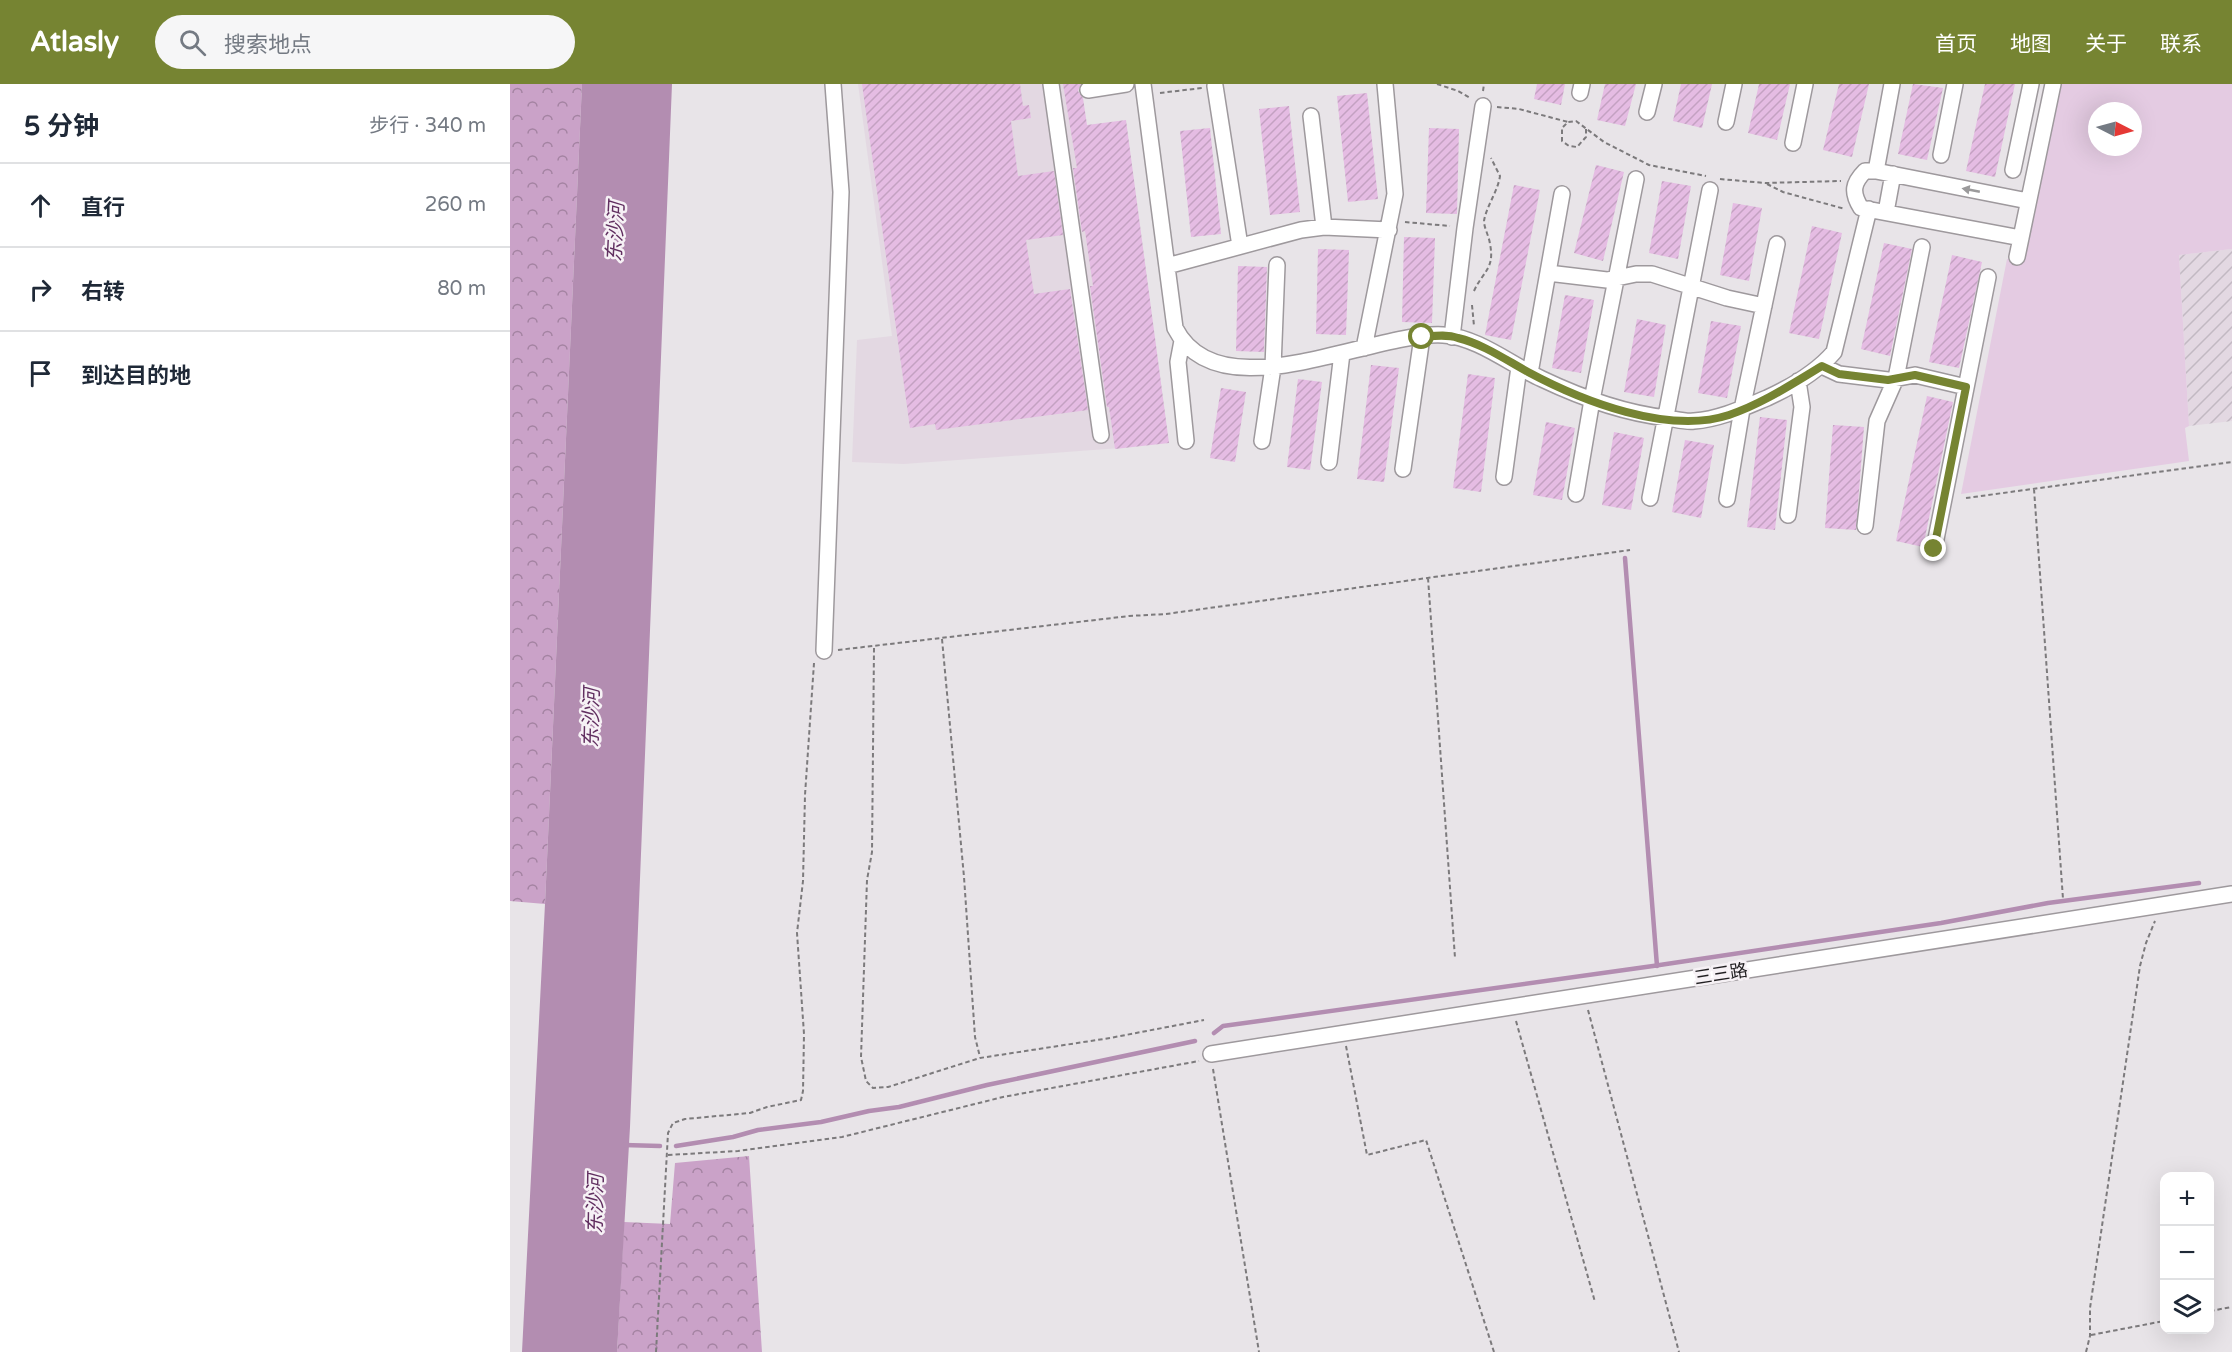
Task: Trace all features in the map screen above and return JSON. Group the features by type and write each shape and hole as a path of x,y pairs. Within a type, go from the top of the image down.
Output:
{"street":[{"path":"824,651 841,192 833,84"},
{"path":"1051,84 1101,435"},
{"path":"1088,90 1126,84"},
{"path":"1364,348 1395,194 1385,84"},
{"path":"1647,112 1654,84"},
{"path":"1726,122 1734,84"},
{"path":"1793,143 1805,84"},
{"path":"1876,171 1892,84"},
{"path":"1941,155 1955,84"},
{"path":"2013,170 2031,84"},
{"path":"2017,257 2053,84"},
{"path":"1215,86 1240,246"},
{"path":"1144,90 1175,328 1182,341 1197,354 1217,362 1245,368 1273,367 1422,337 1452,337 1471,343 1592,400 1644,416 1692,422 1729,415 1798,381 1822,366 1834,352 1865,208"},
{"path":"1452,337 1483,106"},
{"path":"1311,116 1324,227"},
{"path":"2021,238 1865,208 1853,195 1855,180 1865,171 1876,171 2028,201"},
{"path":"1886,213 1893,174"},
{"path":"1576,494 1592,400 1636,179"},
{"path":"1650,498 1710,190"},
{"path":"1504,477 1525,370 1548,273 1562,194"},
{"path":"1167,266 1301,230 1390,225"},
{"path":"1727,499 1742,409 1777,244"},
{"path":"1865,526 1877,421 1896,378 1922,247"},
{"path":"1262,441 1273,367 1277,266"},
{"path":"1548,273 1607,280 1635,274 1652,274 1764,306"},
{"path":"1934,549 1988,277"},
{"path":"1403,469 1422,337"},
{"path":"1182,341 1178,362 1186,441"},
{"path":"1329,462 1342,352"},
{"path":"1822,366 1839,374 1888,380 1915,375 1966,387"},
{"path":"1788,515 1802,407 1798,381"},
{"name":"三三路","path":"1211,1057 1344,1033 2232,894"}],"path":[{"path":"1437,84 1458,91 1483,106 1521,110 1568,122 1576,121 1604,142 1649,165 1727,180 1765,183 1855,180"},
{"path":"1144,90 1215,86"},
{"path":"1568,122 1560,132 1562,141 1569,146 1577,147 1584,141 1586,129"},
{"path":"1471,343 1474,291 1488,271 1492,257 1485,218 1500,176 1488,152"},
{"path":"1765,183 1783,192 1847,209 1865,208"},
{"path":"1390,225 1465,228"},
{"path":"1966,498 2232,462"},
{"path":"2034,489 2063,899"},
{"path":"656,1352 668,1133 673,1123 685,1119 750,1113 801,1100 804,1091 804,1034 797,933 803,881 805,795 814,660 824,651 1129,616 1171,614 1630,550"},
{"path":"1428,578 1455,958"},
{"path":"942,639 964,877 975,1037 980,1058"},
{"path":"874,647 872,852 867,880 861,1030 861,1058 866,1081 873,1088 888,1087 980,1058 1110,1038 1204,1020"},
{"path":"2086,1352 2090,1336 2090,1308 2140,966 2146,943 2163,905"},
{"path":"1584,996 1679,1352"},
{"path":"1512,1007 1595,1302"},
{"path":"1344,1033 1367,1155 1426,1140 1494,1352"},
{"path":"668,1155 738,1151 843,1137 1003,1097 1211,1057 1259,1352"},
{"path":"2214,1310 2232,1307"},
{"path":"2090,1336 2160,1322"}],"shaded area":[{"path":"858,84 1070,84 1120,448 904,464 852,462 857,340 892,336"},
{"path":"2058,84 2232,84 2232,249 2179,255 2189,426 2185,428 2189,461 1961,494 2007,259 2020,261"},
{"path":"2232,249 2232,421 2189,426 2179,255"}],"green space":[{"path":"510,84 582,84 545,904 510,901"},
{"path":"749,1156 762,1352 617,1352 624,1222 670,1224 675,1163"}],"water":[{"name":"东沙河","path":"582,84 672,84 630,1127 617,1352 522,1352 545,904"}],"building":[{"path":"862,84 1020,84 1023,106 1029,105 1031,118 1011,121 1018,176 1054,171 1063,235 1026,240 1034,294 1070,289 1088,410 936,430 935,424 910,428"},
{"path":"1063,84 1081,84 1078,91 1083,98 1087,125 1126,120 1169,443 1115,449 1090,286 1093,286 1085,231 1082,232 1073,168 1077,168"},
{"path":"1537,84 1565,84 1561,105 1534,99"},
{"path":"1605,84 1636,84 1625,126 1597,120"},
{"path":"1681,84 1712,84 1702,128 1673,121"},
{"path":"1759,84 1790,84 1777,140 1748,133"},
{"path":"1839,84 1869,84 1852,157 1823,150"},
{"path":"1913,84 1943,88 1927,160 1898,154"},
{"path":"1985,84 2015,84 1995,177 1966,171"},
{"path":"1367,93 1378,199 1348,202 1337,96"},
{"path":"1289,106 1300,212 1270,215 1259,109"},
{"path":"1210,128 1221,234 1191,237 1180,131"},
{"path":"1429,128 1459,129 1457,214 1426,213"},
{"path":"1596,165 1624,172 1603,261 1574,253"},
{"path":"1662,181 1691,186 1678,259 1649,253"},
{"path":"1514,185 1540,190 1511,340 1485,335"},
{"path":"1733,203 1762,208 1749,281 1720,275"},
{"path":"1812,226 1842,233 1819,339 1789,333"},
{"path":"1404,237 1435,238 1432,323 1402,322"},
{"path":"1884,243 1912,249 1890,356 1861,349"},
{"path":"1318,249 1349,250 1346,335 1316,334"},
{"path":"1952,255 1982,262 1959,368 1929,362"},
{"path":"1238,266 1267,267 1264,352 1236,351"},
{"path":"1565,295 1594,300 1581,373 1552,368"},
{"path":"1637,319 1666,325 1654,397 1624,392"},
{"path":"1711,321 1741,326 1727,398 1698,393"},
{"path":"1371,365 1399,368 1384,482 1357,479"},
{"path":"1468,374 1495,378 1481,492 1453,488"},
{"path":"1298,379 1322,382 1310,470 1287,467"},
{"path":"1221,388 1246,392 1235,462 1210,458"},
{"path":"1927,396 1953,402 1923,547 1896,541"},
{"path":"1760,417 1787,420 1775,530 1747,527"},
{"path":"1546,422 1575,428 1562,500 1533,495"},
{"path":"1833,425 1864,427 1856,530 1825,528"},
{"path":"1614,432 1644,438 1631,510 1602,505"},
{"path":"1685,440 1714,445 1701,518 1672,512"}],"waterway":[{"path":"1625,558 1657,966"},
{"path":"1214,1033 1223,1026 1653,966 1941,923 2048,903 2199,883"},
{"path":"676,1146 899,1107 987,1085 1195,1041"},
{"path":"624,1145 660,1146"}],"route":[{"path":"1422,337 1442,335 1458,338 1477,345 1541,379 1599,403 1644,416 1692,422 1729,415 1776,393 1822,366 1839,374 1888,380 1915,375 1966,387 1934,549"}]}
